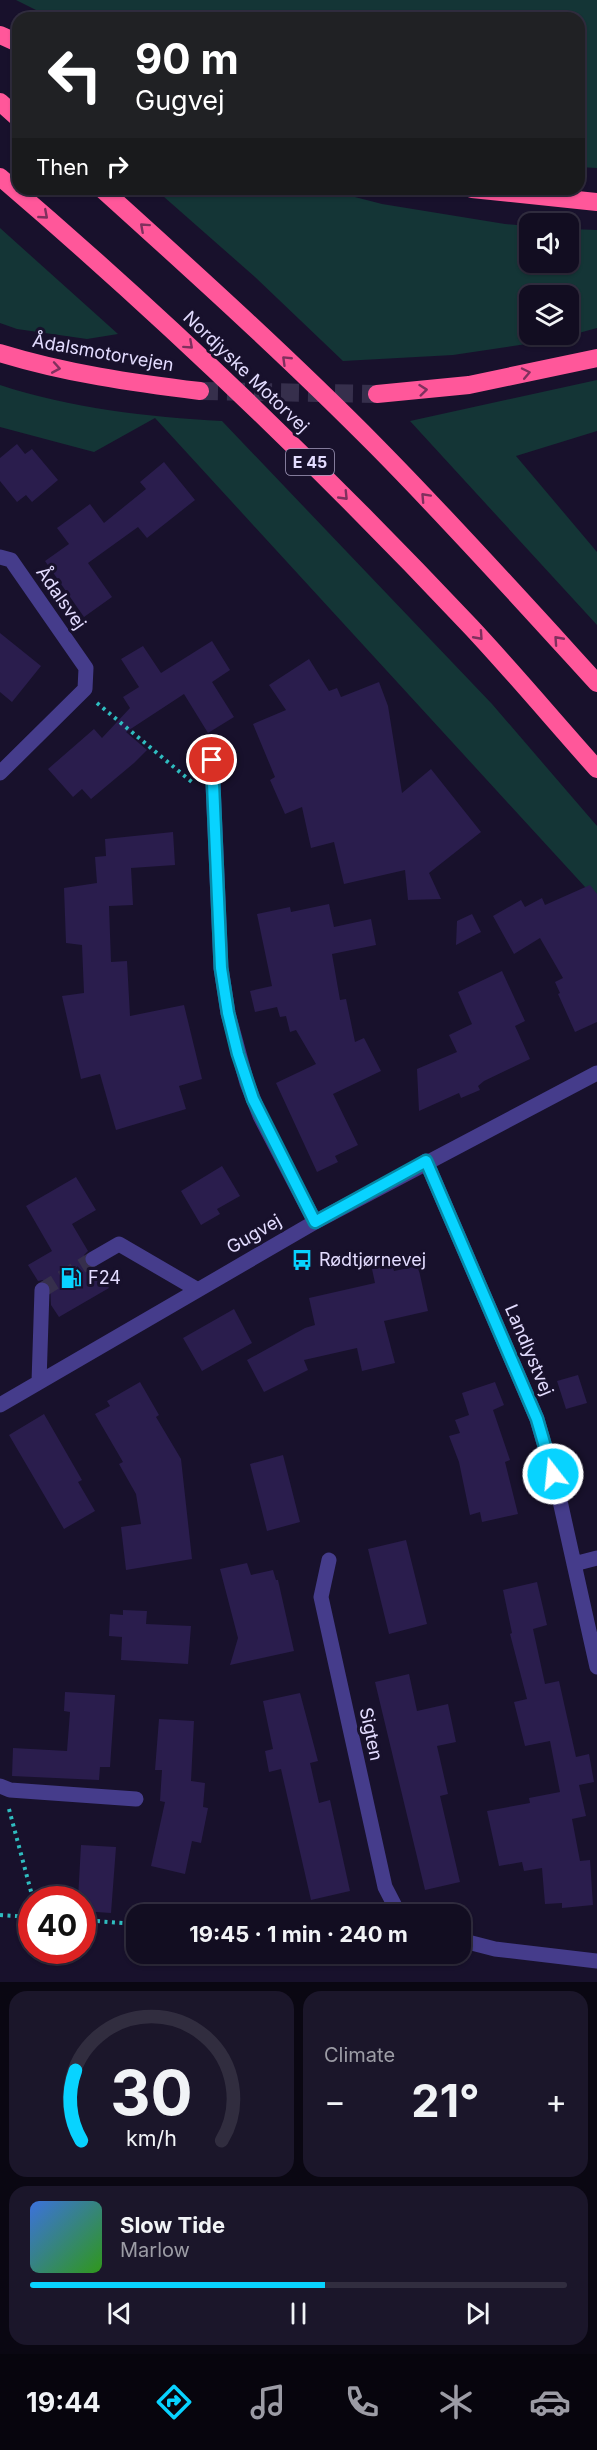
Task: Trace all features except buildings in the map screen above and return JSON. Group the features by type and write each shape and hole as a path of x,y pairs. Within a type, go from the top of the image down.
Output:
{"highway":[{"path":"0,102 12,113"},
{"name":"Nordjyske Motorvej","path":"0,177 12,187"},
{"name":"Nordjyske Motorvej","path":"21,195 199,354 339,490 472,628 597,769"},
{"name":"Nordjyske Motorvej","path":"109,195 236,311 377,447 597,683"},
{"path":"530,195 597,202"},
{"name":"Ådalsmotorvejen","path":"0,353 40,366 154,386 200,391"},
{"path":"377,394 469,385 597,358"}],"street":[{"name":"Ådalsvej","path":"0,557 11,560 86,668 85,689"},
{"path":"0,773 85,689"},
{"path":"212,760 221,968 228,1013 251,1094 315,1222"},
{"name":"Gugvej","path":"0,1405 315,1222 426,1161 597,1073"},
{"name":"Landlystvej","path":"426,1161 537,1419 558,1492 597,1668"},
{"path":"93,1259 119,1244 198,1290"},
{"path":"39,1382 42,1290"},
{"path":"574,1564 597,1558"},
{"name":"Sigten","path":"328,1560 321,1597 385,1887 394,1904"},
{"path":"5,1788 136,1798"},
{"path":"471,1943 495,1949 597,1961"}],"path":[{"path":"85,689 94,701 214,800"},
{"path":"5,1788 30,1886"},
{"path":"0,1915 18,1916"},
{"path":"96,1921 126,1923"}],"green space":[{"path":"16,0 597,0 597,168 585,167 585,12 40,12"},
{"path":"162,195 347,195 382,204 519,225 519,273 579,273 579,229 597,230 597,328 579,333 579,285 519,285 520,345 453,355 343,361 255,277"},
{"path":"0,228 118,334 87,339 17,329 0,323"},
{"path":"597,380 597,431 516,456 597,552 597,625 410,421"},
{"path":"0,385 54,400 110,410 222,421 492,704 597,826 597,900 155,418 94,452 0,427"}],"tunnel":[{"path":"200,391 377,394"},
{"path":"42,1290 93,1259"}],"place":[{"name":"Rødtjørnevej","path":"302,1260"},
{"name":"F24","path":"71,1278"}],"route":[{"path":"212,760 221,968 228,1013 238,1054 260,1116 315,1222 426,1161 537,1419 553,1474"}]}
